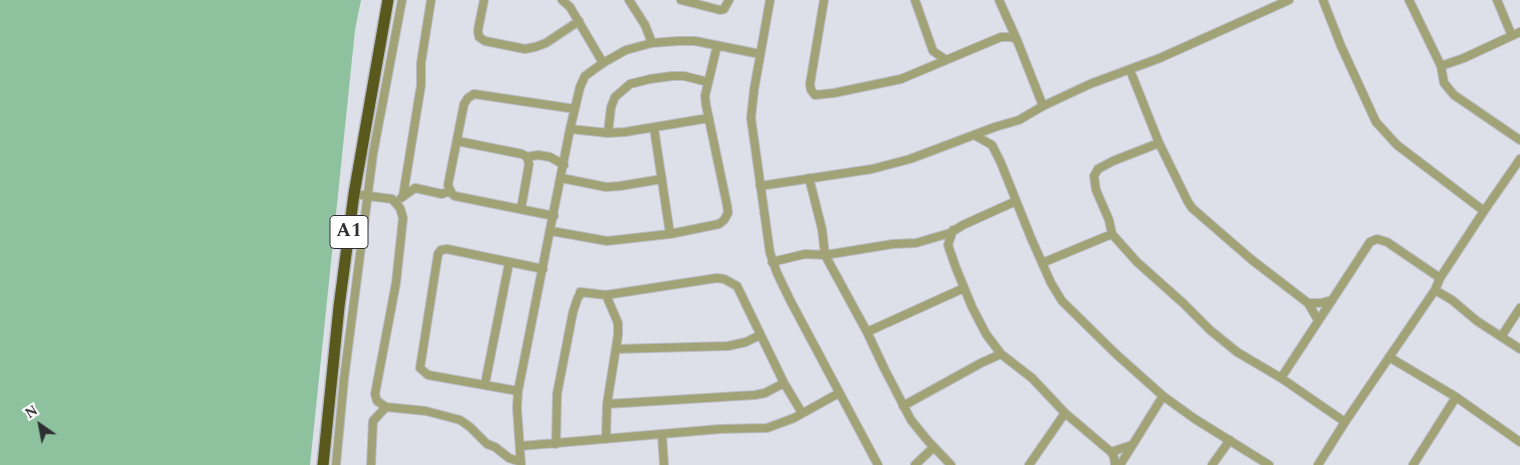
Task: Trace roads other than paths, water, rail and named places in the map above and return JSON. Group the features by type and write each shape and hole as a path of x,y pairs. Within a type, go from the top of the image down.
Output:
{"highway":[{"name":"A1","path":"323,465 339,307 354,194 388,0"}],"street":[{"path":"336,465 344,379 378,126 402,0"},
{"path":"403,196 421,85 421,63 431,0"},
{"path":"484,0 478,30 479,37 493,42 525,49 535,48 579,21"},
{"path":"562,0 570,7 603,62"},
{"path":"629,0 645,25 652,43"},
{"path":"680,0 720,10 724,9 729,0"},
{"path":"770,0 751,118 772,262 878,465"},
{"path":"824,0 810,84 811,90 815,95 878,85 901,79 1001,37 1012,37 1017,40"},
{"path":"915,0 934,51 946,60"},
{"path":"999,0 1043,106"},
{"path":"760,186 896,164 1019,120 1043,106 1090,84 1130,70 1289,0"},
{"path":"1323,0 1341,46 1376,122 1397,145 1484,212"},
{"path":"1409,0 1441,66 1444,83 1454,95 1520,140"},
{"path":"1497,0 1512,36"},
{"path":"1001,37 1009,22"},
{"path":"1441,66 1464,58 1520,32"},
{"path":"375,398 386,407 426,411 460,420 487,444 496,447 509,458 521,464 517,408 518,390 570,129 584,76 603,62 626,50 652,43 695,41 760,54"},
{"path":"551,231 606,241 670,234 719,224 724,220 728,213 727,205 705,96 717,46"},
{"path":"927,68 934,51"},
{"path":"1130,70 1158,143 1192,208 1252,260 1308,303 1318,320"},
{"path":"608,133 611,106 615,97 630,84 650,78 672,76 684,76 708,82"},
{"path":"554,216 455,196 450,192 448,185 464,104 474,94 575,110"},
{"path":"570,129 608,133 654,128 709,118"},
{"path":"995,127 992,145 1042,263 1062,301 1116,354 1164,396 1269,465"},
{"path":"654,128 670,234"},
{"path":"974,135 992,145"},
{"path":"458,140 522,154 527,157 530,164 521,209"},
{"path":"1158,143 1113,160 1098,169 1094,176 1096,190 1109,220 1112,234 1137,262 1210,330 1237,352 1281,378 1345,422"},
{"path":"527,157 538,155 550,157 564,165"},
{"path":"1318,465 1520,159"},
{"path":"561,178 606,187 662,179"},
{"path":"809,178 822,229 826,254 868,332 903,406 920,432 951,465"},
{"path":"396,202 415,188 442,194 450,192"},
{"path":"354,194 396,202 402,212 403,226 396,283 375,394 371,465"},
{"path":"772,262 805,254 826,254 893,244 916,243 950,233 1016,200"},
{"path":"948,245 953,230"},
{"path":"1042,263 1112,234"},
{"path":"936,237 948,245 978,320 1001,354 1032,378 1065,413 1111,452 1115,465"},
{"path":"1281,378 1370,242 1377,239 1398,248 1440,278"},
{"path":"518,390 428,374 420,368 438,254 441,250 447,250 543,268"},
{"path":"485,384 509,263"},
{"path":"556,444 558,388 573,312 578,297 582,294 580,292 606,295 717,278 724,279 736,286 784,383 802,413"},
{"path":"868,332 964,288"},
{"path":"1435,290 1520,349"},
{"path":"606,295 618,323 617,349 607,404 606,440"},
{"path":"1308,303 1321,303 1332,300"},
{"path":"1502,337 1520,308"},
{"path":"617,349 728,346 746,342 760,336"},
{"path":"903,406 1001,354"},
{"path":"1390,357 1456,397 1520,442"},
{"path":"607,404 755,395 765,393 784,383"},
{"path":"521,446 720,429 767,428 802,413 839,393"},
{"path":"1120,465 1164,396"},
{"path":"1413,465 1456,397"},
{"path":"373,421 386,407"},
{"path":"1030,465 1065,413"},
{"path":"662,435 664,465"},
{"path":"1212,465 1230,440"},
{"path":"1111,452 1132,445"},
{"path":"915,465 934,447"}]}
